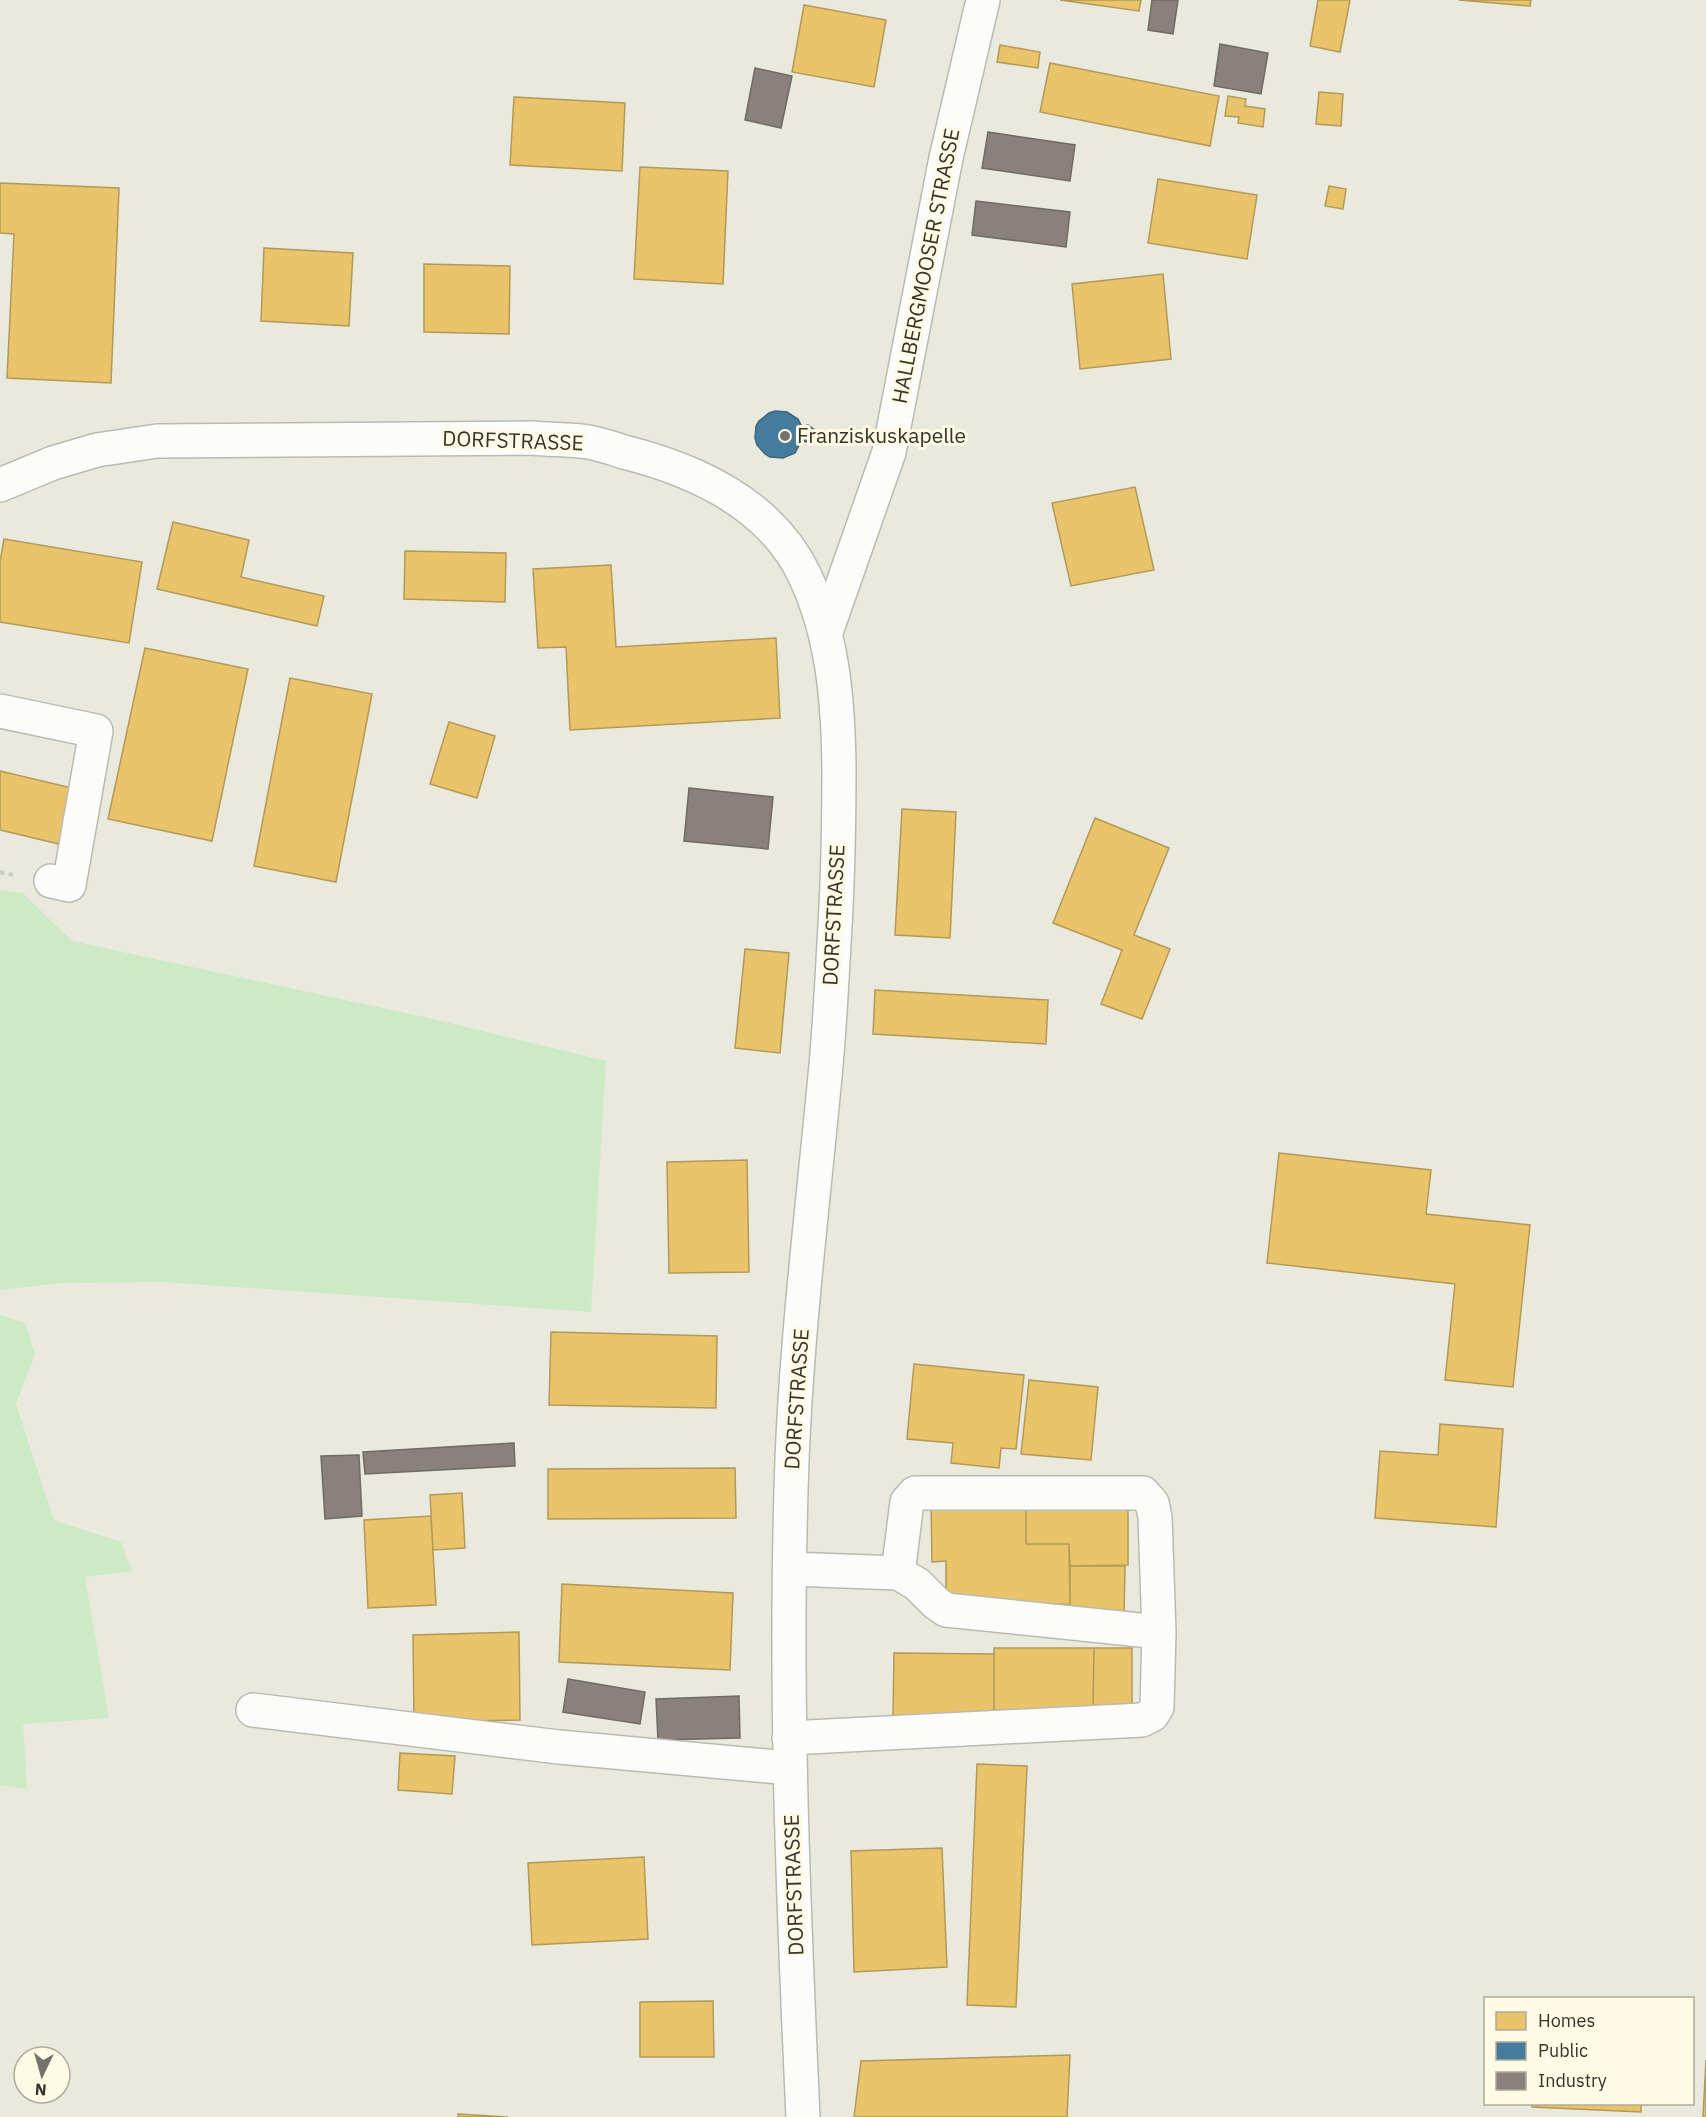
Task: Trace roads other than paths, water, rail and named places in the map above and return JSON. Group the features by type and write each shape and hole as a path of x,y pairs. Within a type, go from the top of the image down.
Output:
{"street":[{"name":"HALLBERGMOOSER STRASSE","path":"826,632 889,452 948,148 982,0"},
{"name":"DORFSTRASSE","path":"1,489 53,462 97,450 157,441 532,438 587,442 651,458 699,476 753,509 776,532 802,569 826,632 837,698 839,805 837,886 826,1071 792,1457 789,1753 803,2117"},
{"path":"0,711 96,731 69,885 51,881"},
{"path":"253,1710 559,1747 789,1753 1142,1720 1152,1716 1158,1707 1159,1632 1155,1517 1152,1503 1143,1493 915,1493 907,1502 898,1574"},
{"path":"790,1569 898,1574 917,1584 946,1610 1159,1632"}],"place":[{"name":"Franziskuskapelle","path":"785,436"}]}
